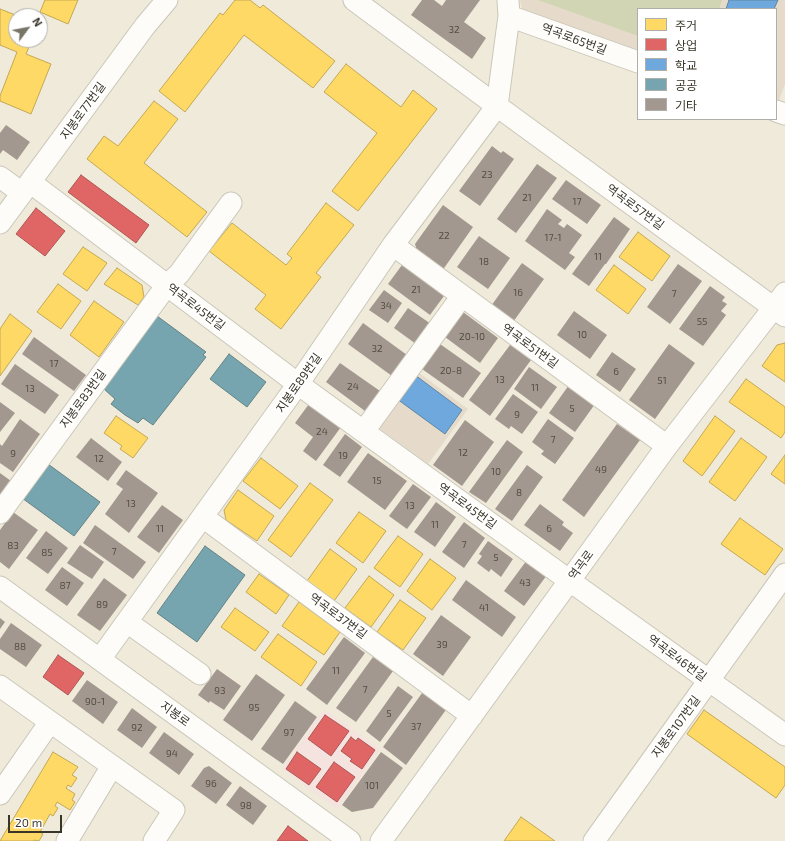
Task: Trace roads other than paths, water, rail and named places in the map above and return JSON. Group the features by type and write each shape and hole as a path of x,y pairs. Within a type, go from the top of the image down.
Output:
{"street":[{"name":"지봉로77번길","path":"0,223 145,26 167,0"},
{"name":"역곡로57번길","path":"354,0 496,106 781,306"},
{"path":"496,106 509,8"},
{"name":"역곡로65번길","path":"509,8 637,62"},
{"name":"지봉로89번길","path":"100,659 298,384 393,245 496,106"},
{"name":"역곡로45번길","path":"0,177 26,187 167,285 298,384 570,581"},
{"name":"지봉로83번길","path":"0,513 167,285 179,274 231,203"},
{"name":"역곡로51번길","path":"393,245 667,446"},
{"path":"364,431 462,296"},
{"name":"역곡로","path":"381,841 667,446 781,306"},
{"name":"역곡로37번길","path":"203,517 472,716"},
{"name":"지봉로107번길","path":"594,841 785,574"},
{"name":"역곡로46번길","path":"570,581 785,735"},
{"name":"지봉로","path":"0,587 350,841"},
{"path":"127,622 200,674"},
{"path":"0,686 174,810 154,841"},
{"path":"0,794 50,722"},
{"path":"67,841 112,766"}]}
